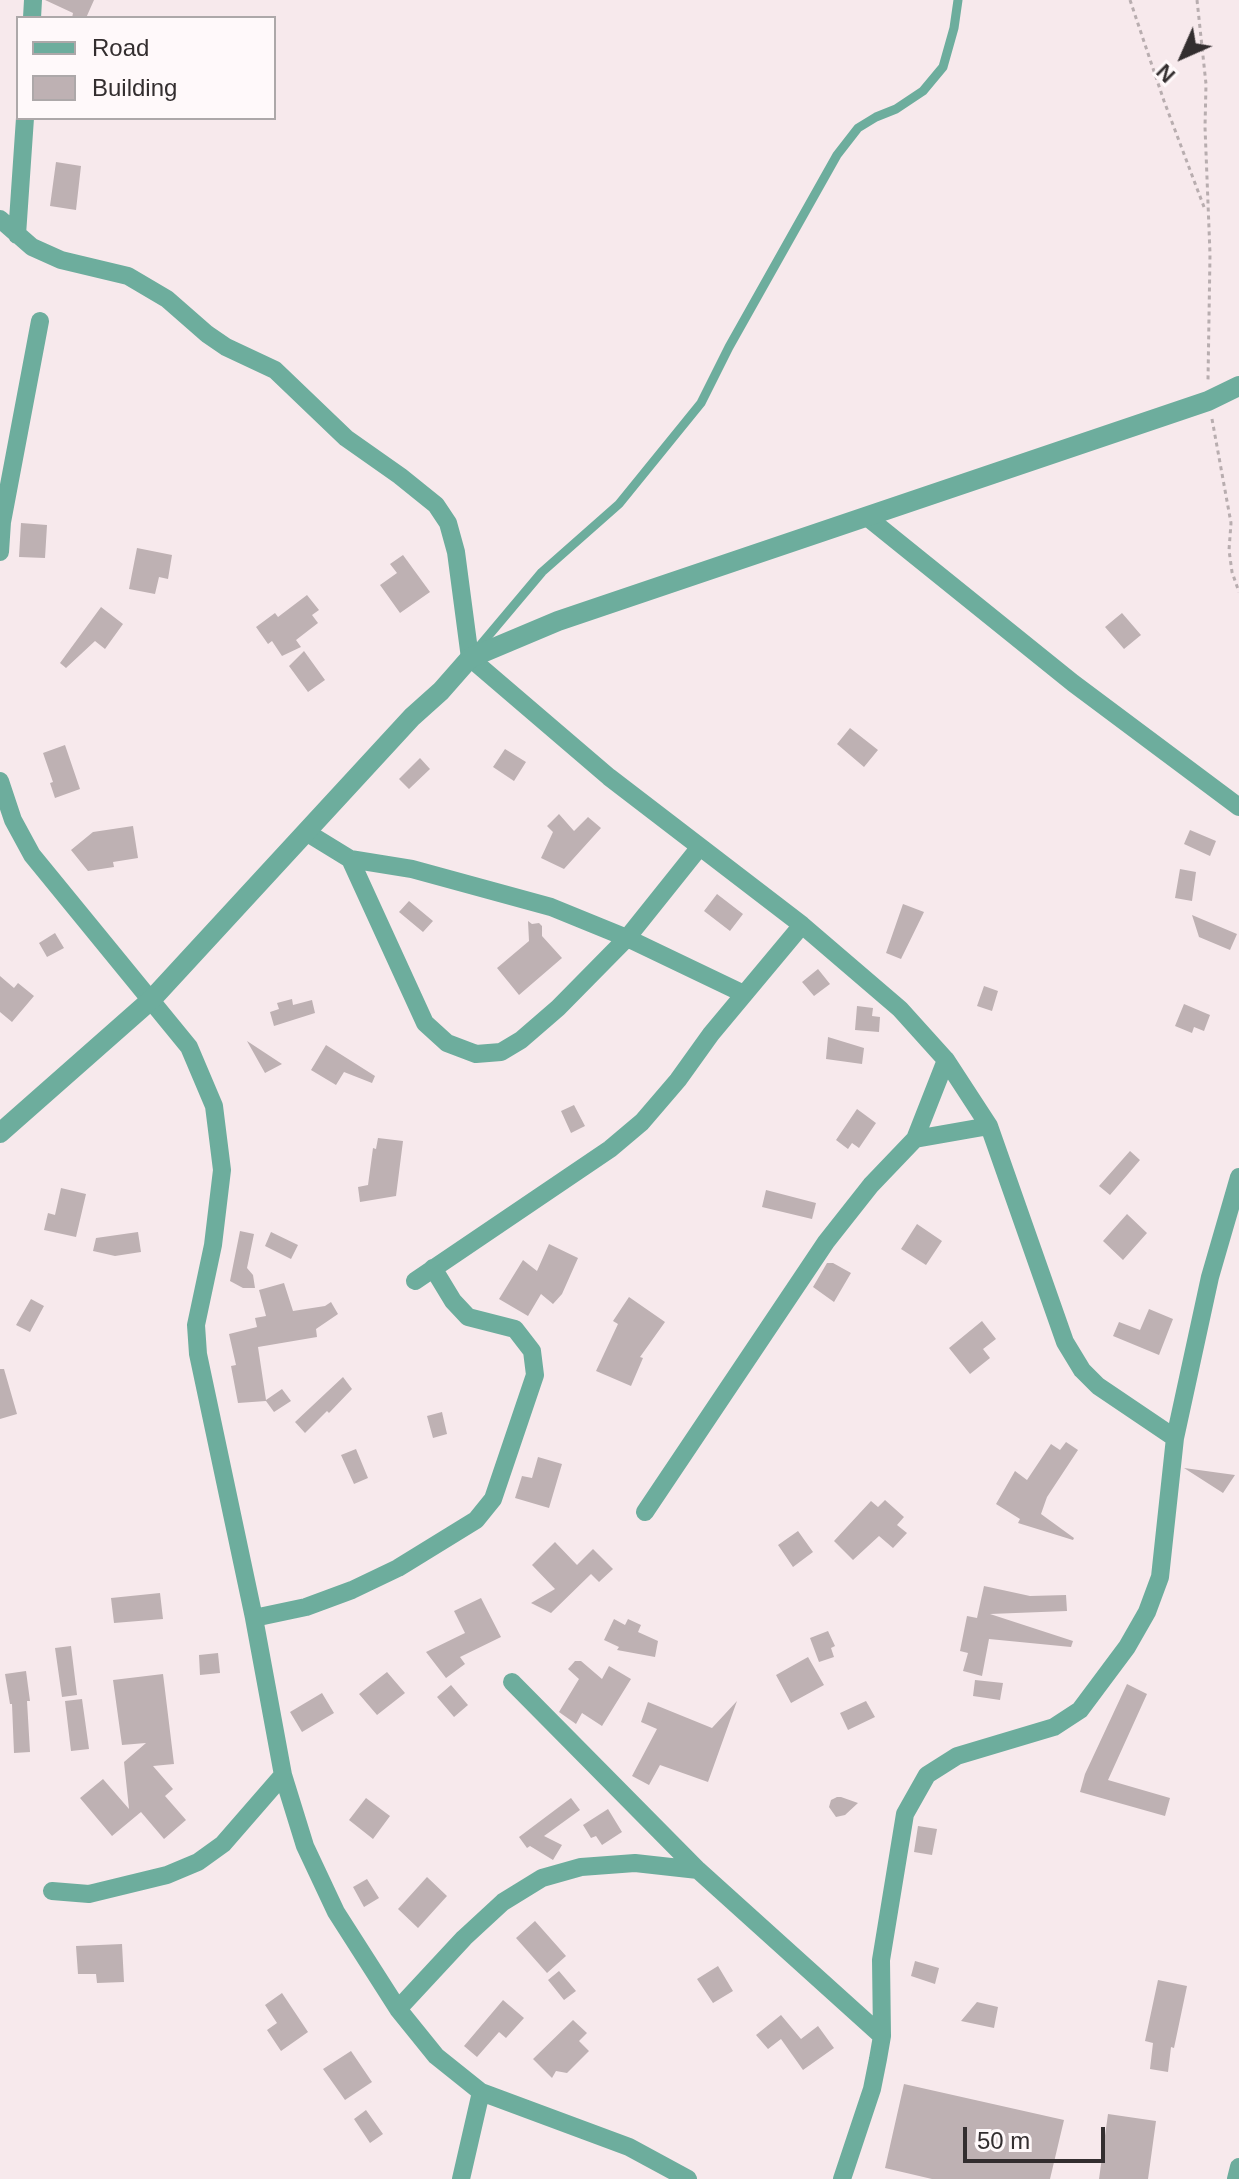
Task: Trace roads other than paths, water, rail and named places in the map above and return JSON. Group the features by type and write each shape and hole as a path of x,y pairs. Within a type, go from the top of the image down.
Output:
{"street":[{"path":"17,235 25,120"},
{"path":"0,219 32,247 61,260 128,276 167,299 226,347 275,370 346,438 436,505 448,523 456,552 470,658 609,777 802,925 900,1009 946,1060 989,1126 1065,1342 1082,1370 1098,1386 1175,1438"},
{"path":"0,552 2,522 40,321"},
{"path":"0,1133 152,999 470,658 558,621 1208,401 1239,386"},
{"path":"867,517 1073,683 1239,807"},
{"path":"0,781 13,820 32,855 189,1047 214,1106 222,1170 213,1245 196,1325 201,1369 254,1618 283,1775 305,1846 336,1912 398,2009 436,2056 481,2092 629,2147 688,2179"},
{"path":"306,832 350,859 412,869 551,907 627,938 744,994"},
{"path":"350,859 425,1023 447,1043 476,1054 501,1052 521,1040 558,1008 627,938 699,848"},
{"path":"415,1281 610,1149 642,1122 802,925"},
{"path":"645,1512 826,1242 871,1185 915,1139 946,1060"},
{"path":"915,1139 989,1126"},
{"path":"842,2179 872,2089 882,2036 881,1960 905,1814 927,1775 957,1756 1054,1727 1080,1710 1147,1612 1160,1577 1175,1438 1210,1277 1239,1177"},
{"path":"254,1618 306,1607 398,1568 476,1520 493,1499 535,1375 532,1351 515,1329 468,1317 453,1301 433,1268"},
{"path":"512,1682 698,1870 882,2036"},
{"path":"52,1891 104,1892 167,1875 198,1862 223,1844 283,1775"},
{"path":"398,2009 464,1938 503,1902 542,1878 581,1867 635,1863 698,1870"},
{"path":"461,2179 481,2092"},
{"path":"1236,2179 1239,2167"}],"lane":[{"path":"470,658 542,572 619,504 701,403 837,155 858,128 923,91 943,67 958,0"}]}
